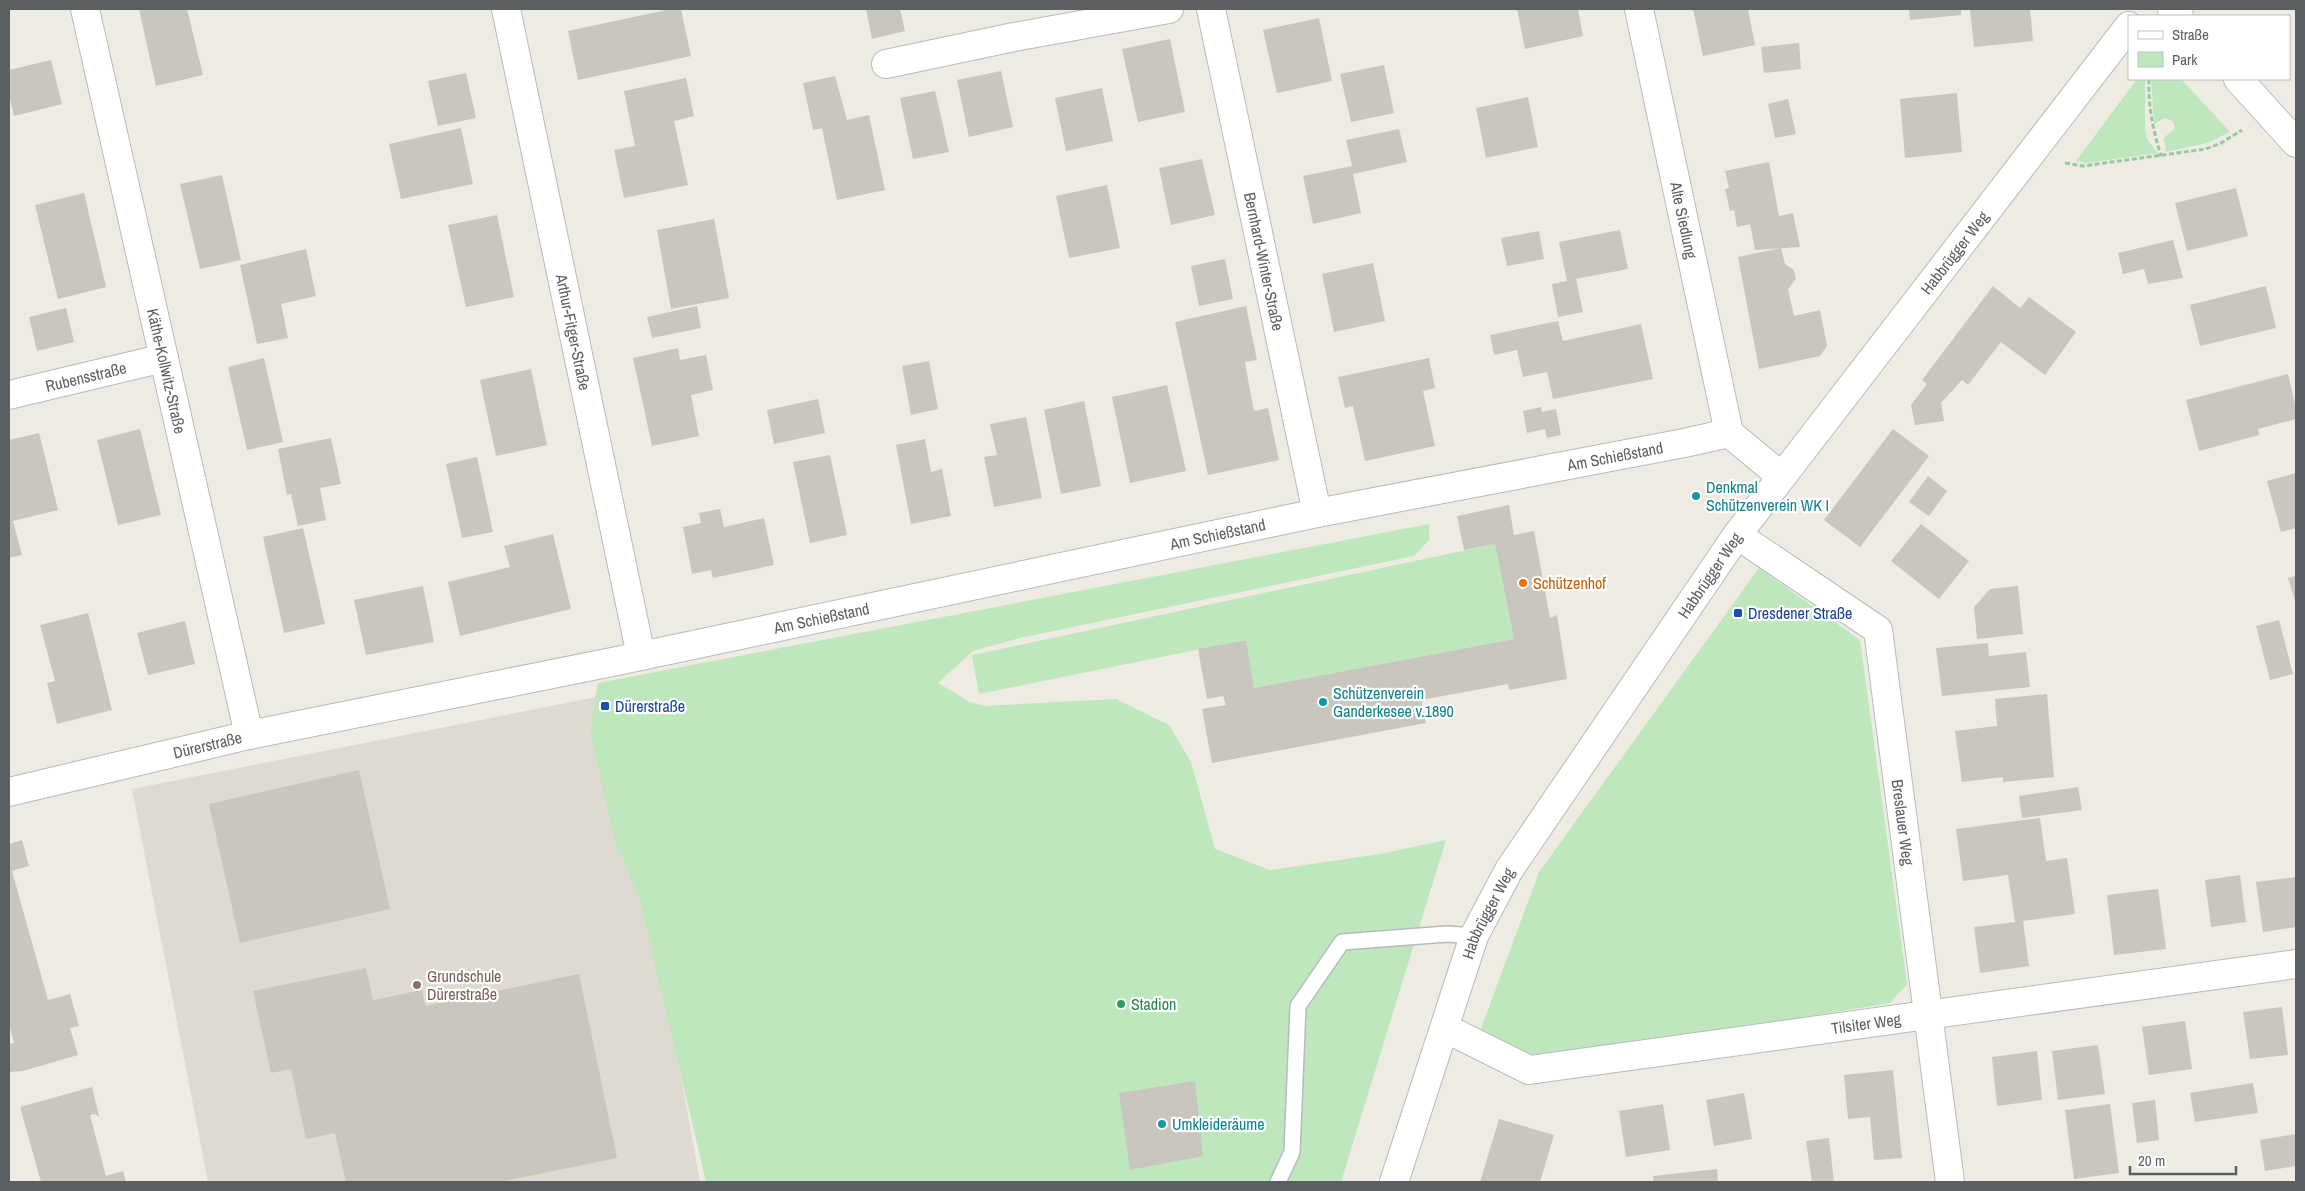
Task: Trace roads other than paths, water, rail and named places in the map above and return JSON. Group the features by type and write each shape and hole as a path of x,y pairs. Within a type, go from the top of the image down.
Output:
{"street":[{"name":"Käthe-Kollwitz-Straße","path":"85,9 248,735"},
{"name":"Arthur-Fitger-Straße","path":"506,9 641,656"},
{"path":"886,64 1014,37 1169,9"},
{"name":"Bernhard-Winter-Straße","path":"1211,9 1317,513"},
{"name":"Alte Siedlung","path":"1639,9 1729,433"},
{"name":"Habbrügger Weg","path":"1394,1182 1474,936 1509,870 1737,535 2128,27"},
{"path":"2239,80 2296,143"},
{"name":"Rubensstraße","path":"9,396 164,358"},
{"name":"Am Schießstand","path":"641,656 1317,513 1729,433"},
{"path":"1729,433 1781,476"},
{"name":"Breslauer Weg","path":"1737,535 1878,630 1950,1182"},
{"name":"Dürerstraße","path":"9,792 248,735 641,656"},
{"name":"Tilsiter Weg","path":"1444,1028 1529,1070 2296,964"}],"lane":[{"path":"1278,1182 1292,1152 1298,1006 1342,942 1447,934 1474,936"}],"place":[{"name":"Denkmal Schützenverein WK I","path":"1696,496"},
{"name":"Schützenhof","path":"1523,583"},
{"name":"Dresdener Straße","path":"1738,613"},
{"name":"Schützenverein Ganderkesee v.1890","path":"1323,702"},
{"name":"Dürerstraße","path":"605,706"},
{"name":"Grundschule Dürerstraße","path":"417,985"},
{"name":"Stadion","path":"1121,1004"},
{"name":"Umkleideräume","path":"1162,1124"}]}
